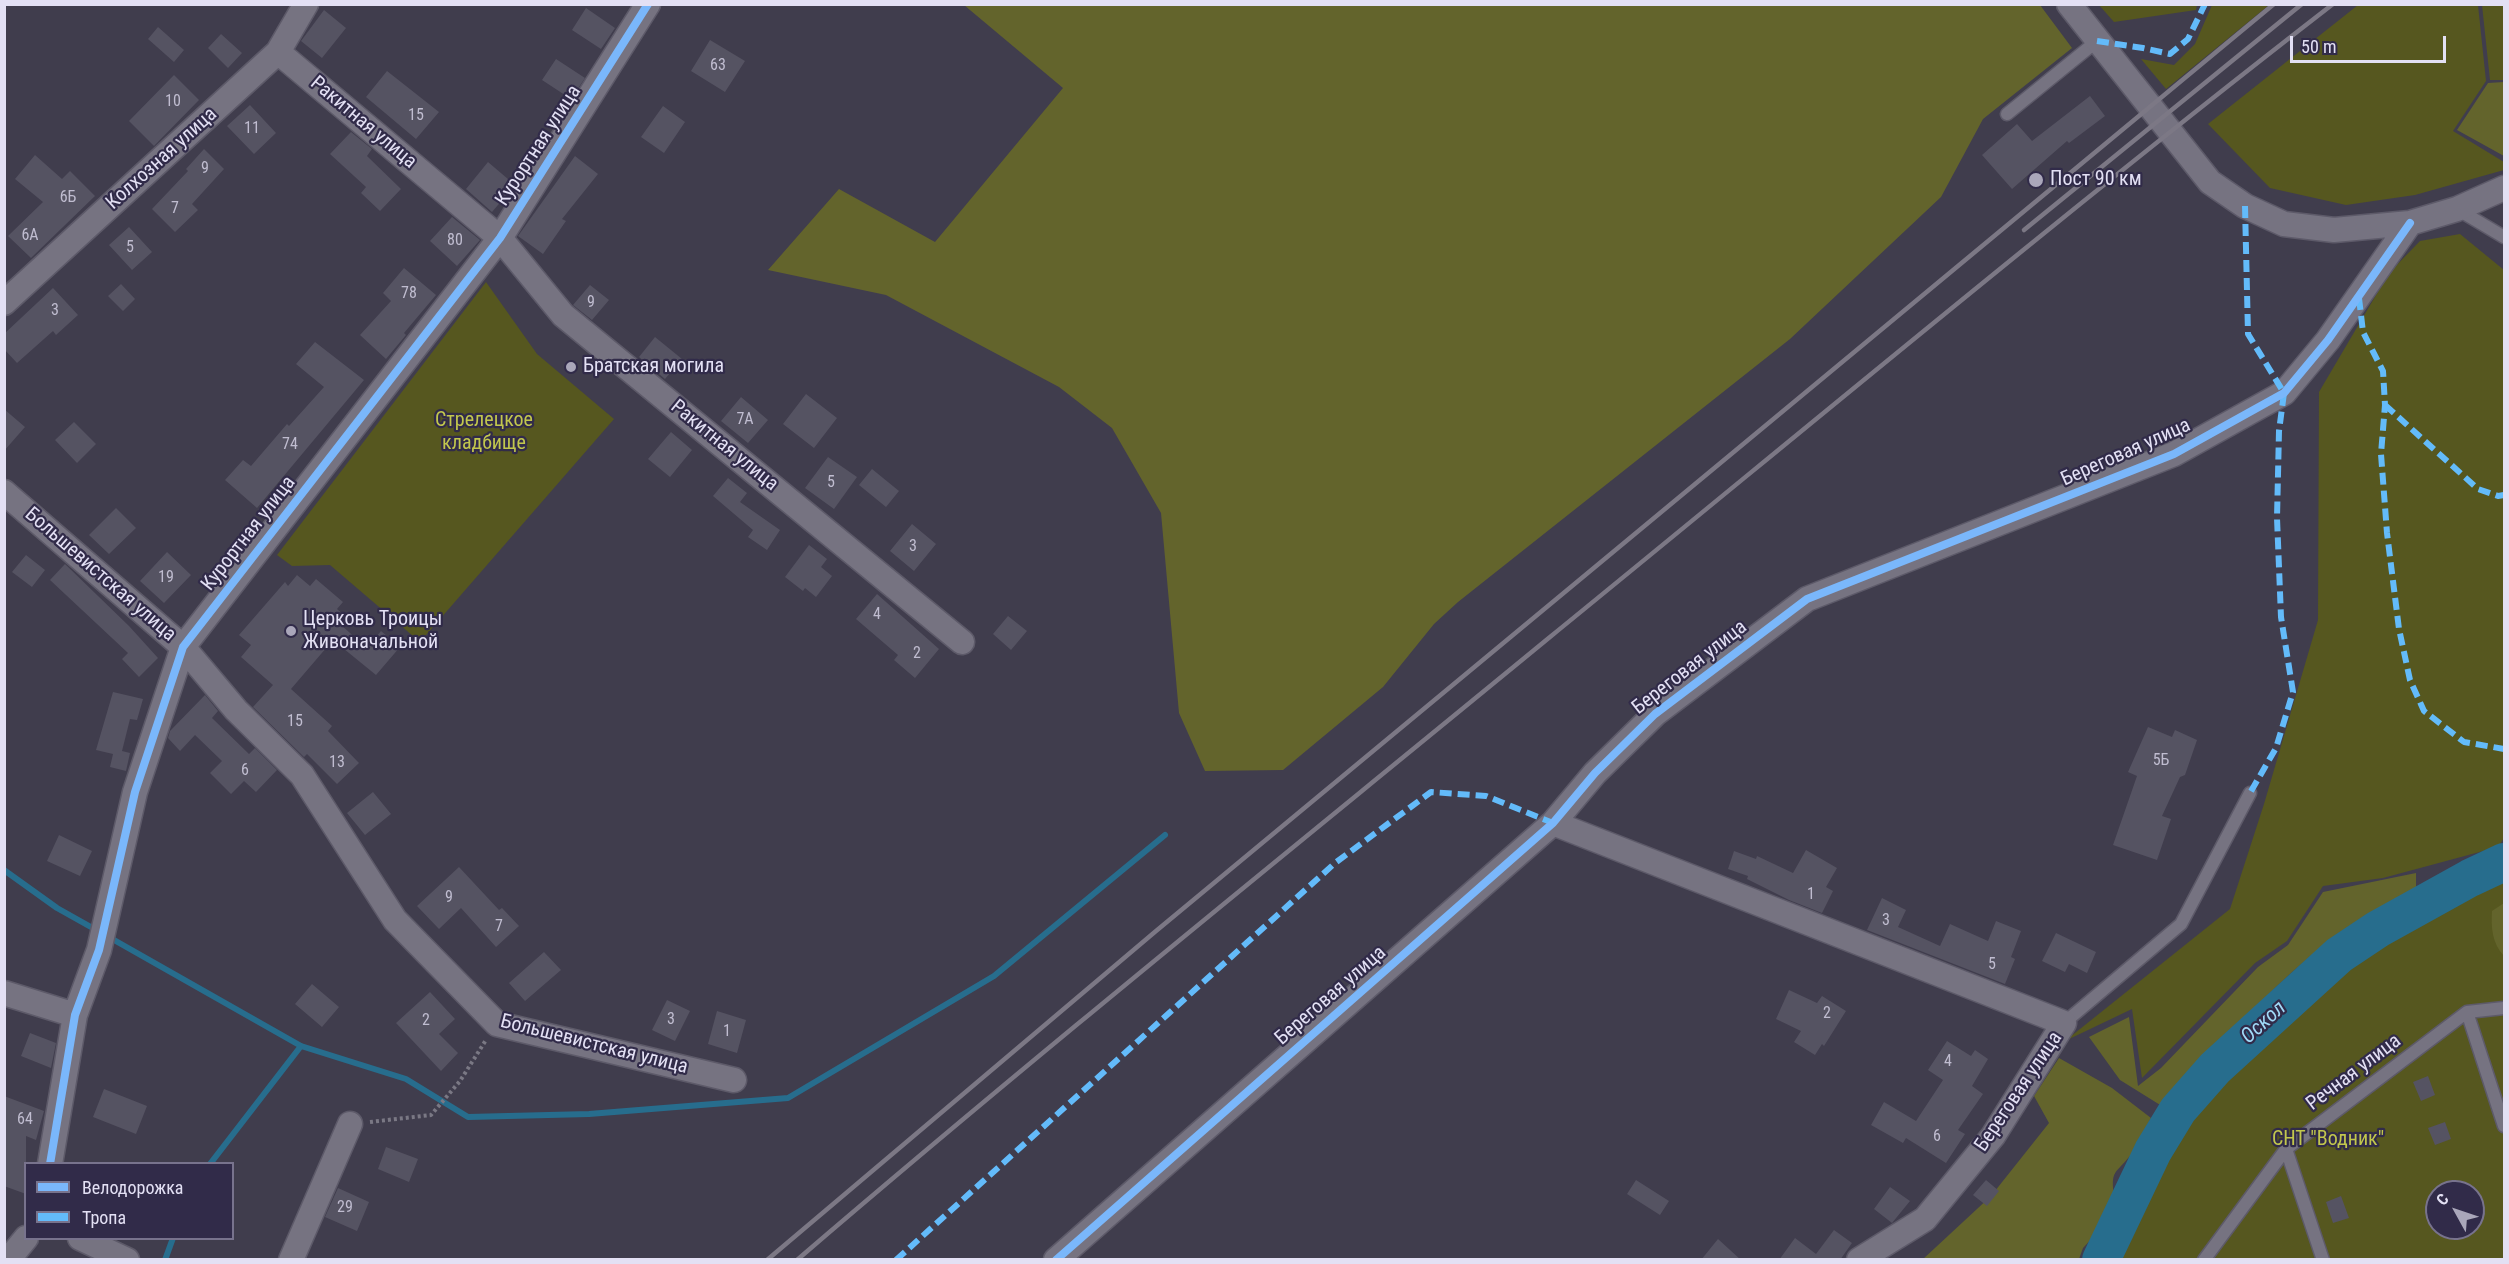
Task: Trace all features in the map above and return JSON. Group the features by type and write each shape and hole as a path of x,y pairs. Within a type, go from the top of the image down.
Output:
{"street":[{"name":"Колхозная улица","path":"4,303 278,52 306,4"},
{"name":"Курортная улица","path":"50,1162 75,1015 99,950 135,792 183,647 500,238 648,4"},
{"path":"2069,4 2210,182 2246,206 2284,224 2334,230 2409,223 2457,208 2505,188"},
{"name":"Ракитная улица","path":"278,52 500,238 564,315 962,642"},
{"name":"Береговая улица","path":"1056,1260 1553,823 1595,773 1655,714 1807,599 2174,454 2284,393 2328,340 2409,223"},
{"name":"Большевистская улица","path":"4,492 183,647 236,710 302,774 394,920 496,1024 734,1080"},
{"name":"Береговая улица","path":"1553,823 2064,1023 1993,1136 1925,1219 1859,1260"},
{"path":"4,993 75,1015"},
{"path":"291,1260 350,1124"},
{"path":"8,1260 24,1240"},
{"path":"82,1240 127,1260"}],"lane":[{"path":"2007,114 2097,41"},
{"path":"2457,208 2505,237"},
{"path":"2064,1023 2181,924 2250,794"},
{"path":"2505,1008 2467,1012 2505,1126"},
{"name":"Речная улица","path":"2204,1260 2286,1149 2467,1012"},
{"path":"2286,1149 2323,1260"}],"path":[{"path":"350,1124 431,1115 460,1081 496,1024"}],"green space":[{"path":"2099,5 2197,5 2196,10 2114,22"},
{"path":"2212,5 2269,5 2166,89 2141,59 2174,65 2195,44"},
{"path":"2358,5 2478,5 2486,81 2453,131 2504,162 2504,170 2415,195 2346,205 2270,188 2208,124"},
{"path":"2482,5 2504,5 2504,80 2490,80"},
{"path":"2460,234 2504,270 2504,838 2498,847 2383,878 2323,886 2287,941 2255,963 2142,1078 2132,1009 2065,1041 2230,909 2264,804 2318,620 2319,392 2389,273 2420,241"},
{"name":"Стрелецкое кладбище","path":"486,282 537,354 614,419 420,642 330,565 292,566 277,555"},
{"name":"СНТ \"Водник\"","path":"2504,869 2504,1259 2111,1260 2185,1118 2221,1074 2341,965 2421,914"}],"shaded area":[{"path":"964,5 2040,5 2072,48 1983,119 1941,197 1790,339 1458,602 1434,624 1383,687 1283,770 1205,771 1179,713 1161,513 1112,428 1059,387 886,295 768,270 839,189 935,242 1063,88"},
{"path":"2504,82 2504,156 2457,130 2488,83"},
{"path":"2416,873 2416,897 2387,907 2329,941 2250,1013 2178,1089 2165,1108 2120,1080 2089,1037 2129,1017 2138,1086 2161,1068 2258,967 2288,945 2323,892"},
{"path":"2504,903 2504,956 2495,941 2492,911"},
{"path":"2059,1058 2112,1088 2151,1118 2136,1148 2115,1173 2113,1183 2115,1201 2095,1235 2083,1248 2079,1259 1922,1260 1991,1196 2049,1123 2034,1096"}],"building":[{"path":"586,8 615,28 601,49 572,30"},
{"path":"324,10 346,28 322,58 301,41"},
{"path":"158,27 184,50 174,62 148,39"},
{"path":"221,34 242,53 228,68 208,48"},
{"path":"710,40 745,61 725,92 691,71"},
{"path":"556,59 585,78 571,99 542,80"},
{"path":"387,71 439,112 416,139 366,97"},
{"path":"174,75 199,100 154,146 129,121"},
{"path":"2090,96 2105,116 2069,143 2067,141 2012,189 1982,155 2017,124 2032,141"},
{"path":"250,105 276,133 254,154 227,126"},
{"path":"663,106 685,122 664,153 641,137"},
{"path":"351,132 372,149 367,156 401,189 380,211 361,193 366,187 330,154"},
{"path":"204,149 224,169 192,204 198,210 175,232 152,209 188,171 186,169"},
{"path":"35,155 62,179 70,171 95,196 31,258 8,236 43,202 15,179"},
{"path":"575,156 598,174 562,219 566,221 543,254 518,236"},
{"path":"488,162 515,185 492,212 466,189"},
{"path":"452,217 480,240 457,266 430,241"},
{"path":"129,227 152,252 132,270 109,245"},
{"path":"404,268 436,295 404,333 406,335 386,359 360,335 391,301 383,293"},
{"path":"121,284 135,299 123,311 108,296"},
{"path":"590,285 609,300 592,320 573,305"},
{"path":"53,288 78,315 56,335 53,331 17,363 4,349 4,334"},
{"path":"655,337 682,359 665,379 639,357"},
{"path":"315,342 364,380 257,508 225,480 243,460 251,466 287,424 289,426 324,387 296,364"},
{"path":"806,394 837,418 814,448 783,424"},
{"path":"741,397 768,420 748,443 721,421"},
{"path":"4,409 25,427 4,451"},
{"path":"74,422 96,444 77,463 55,440"},
{"path":"671,432 692,450 670,477 648,459"},
{"path":"828,457 857,477 834,509 805,488"},
{"path":"872,469 899,491 886,507 859,485"},
{"path":"728,478 747,493 740,502 780,530 767,550 748,537 753,530 713,496"},
{"path":"116,508 136,528 109,554 89,535"},
{"path":"912,524 936,544 914,571 890,551"},
{"path":"809,545 827,559 821,567 832,576 816,597 805,588 803,591 785,577"},
{"path":"167,552 191,575 164,603 140,581"},
{"path":"26,555 45,570 32,587 12,572"},
{"path":"65,564 129,626 158,658 139,677 122,659 128,653 50,580"},
{"path":"297,575 310,586 316,579 343,602 337,609 347,618 341,625 367,648 381,631 400,647 376,675 333,640 291,689 332,726 328,731 359,763 337,784 307,754 304,757 253,707 273,685 241,657 251,645 239,635 285,582 288,586"},
{"path":"877,594 939,649 915,678 894,660 898,655 856,619"},
{"path":"1008,616 1027,631 1011,650 993,634"},
{"path":"113,692 143,699 137,720 130,719 122,751 130,753 126,771 110,767 113,754 96,750"},
{"path":"205,695 218,711 212,718 249,754 255,748 277,770 256,792 244,781 231,794 210,773 222,761 195,735 180,751 168,738 170,731"},
{"path":"2148,727 2172,737 2175,730 2197,740 2185,775 2180,777 2162,816 2171,819 2157,860 2113,845 2137,776 2128,772"},
{"path":"373,792 391,814 365,835 347,813"},
{"path":"59,835 92,851 80,876 47,861"},
{"path":"1806,850 1837,868 1826,887 1833,891 1822,913 1789,900 1747,879 1748,876 1728,869 1734,851 1756,859 1757,856 1793,873"},
{"path":"459,867 499,910 502,908 519,926 496,947 461,908 439,929 417,906"},
{"path":"1882,898 1906,910 1898,927 1940,946 1950,924 1988,941 1996,921 2021,931 2011,957 2015,959 2005,984 1867,930"},
{"path":"2056,933 2096,952 2087,973 2069,964 2065,972 2042,961"},
{"path":"544,952 561,970 525,1001 509,983"},
{"path":"312,984 339,1007 322,1027 295,1004"},
{"path":"1789,990 1817,1003 1822,996 1846,1011 1824,1046 1822,1044 1815,1055 1794,1042 1801,1031 1776,1019"},
{"path":"430,992 455,1019 439,1034 458,1053 441,1071 396,1023"},
{"path":"667,1000 690,1011 675,1041 652,1030"},
{"path":"717,1011 746,1020 737,1053 708,1044"},
{"path":"30,1033 56,1043 51,1068 21,1056"},
{"path":"1947,1041 1971,1056 1975,1050 1988,1059 1972,1086 1983,1094 1958,1130 1965,1134 1946,1163 1906,1138 1903,1143 1871,1125 1884,1102 1916,1121 1943,1080 1928,1070"},
{"path":"2428,1076 2435,1095 2421,1101 2413,1082"},
{"path":"104,1089 147,1106 136,1134 93,1117"},
{"path":"4,1096 44,1111 36,1140 26,1136 24,1193 4,1186"},
{"path":"2445,1122 2451,1139 2435,1145 2428,1128"},
{"path":"386,1147 418,1159 409,1182 378,1169"},
{"path":"1636,1180 1669,1201 1660,1215 1627,1194"},
{"path":"1986,1180 1999,1191 1987,1206 1973,1195"},
{"path":"1890,1187 1910,1201 1892,1223 1874,1209"},
{"path":"338,1188 369,1202 357,1231 325,1217"},
{"path":"2341,1196 2349,1218 2333,1223 2326,1202"},
{"path":"1834,1230 1852,1243 1840,1260 1779,1260 1795,1238 1816,1254"},
{"path":"1718,1239 1741,1260 1701,1260"}],"waterway":[{"path":"107,936 301,1046 406,1079 468,1117 589,1114 788,1098 994,976 1165,835"},
{"name":"Оскол","path":"2101,1260 2153,1151 2178,1110 2215,1068 2339,955 2378,929 2470,878 2504,862"},
{"path":"4,870 57,908 98,931"},
{"path":"212,1162 301,1046"},
{"path":"165,1260 172,1240"}],"railway":[{"path":"767,1260 1156,931 2274,4"},
{"path":"2024,230 2302,4"},
{"path":"797,1260 1077,1024 1842,398 2135,160 2333,4"}],"marked path":[{"path":"2097,41 2170,54 2188,39 2205,4"},
{"path":"2245,206 2248,334 2284,393 2279,431 2277,518 2281,617 2293,692 2276,748 2250,793"},
{"path":"2359,298 2363,332 2383,371 2385,405 2381,454 2387,533 2399,629 2410,680 2424,711 2464,742 2504,749"},
{"path":"2385,405 2478,489 2498,496 2504,495"},
{"path":"896,1260 1335,863 1431,792 1486,796 1553,823"}],"cycle path":[{"path":"50,1162 75,1015 99,950 135,792 183,647 500,238 648,4"},
{"path":"1056,1260 1553,823 1595,773 1655,714 1807,599 2174,454 2284,393 2328,340 2410,223"}],"place":[{"name":"Пост 90 км","path":"2036,180"},
{"name":"Братская могила","path":"571,367"},
{"name":"Церковь Троицы Живоначальной","path":"291,631"}]}
